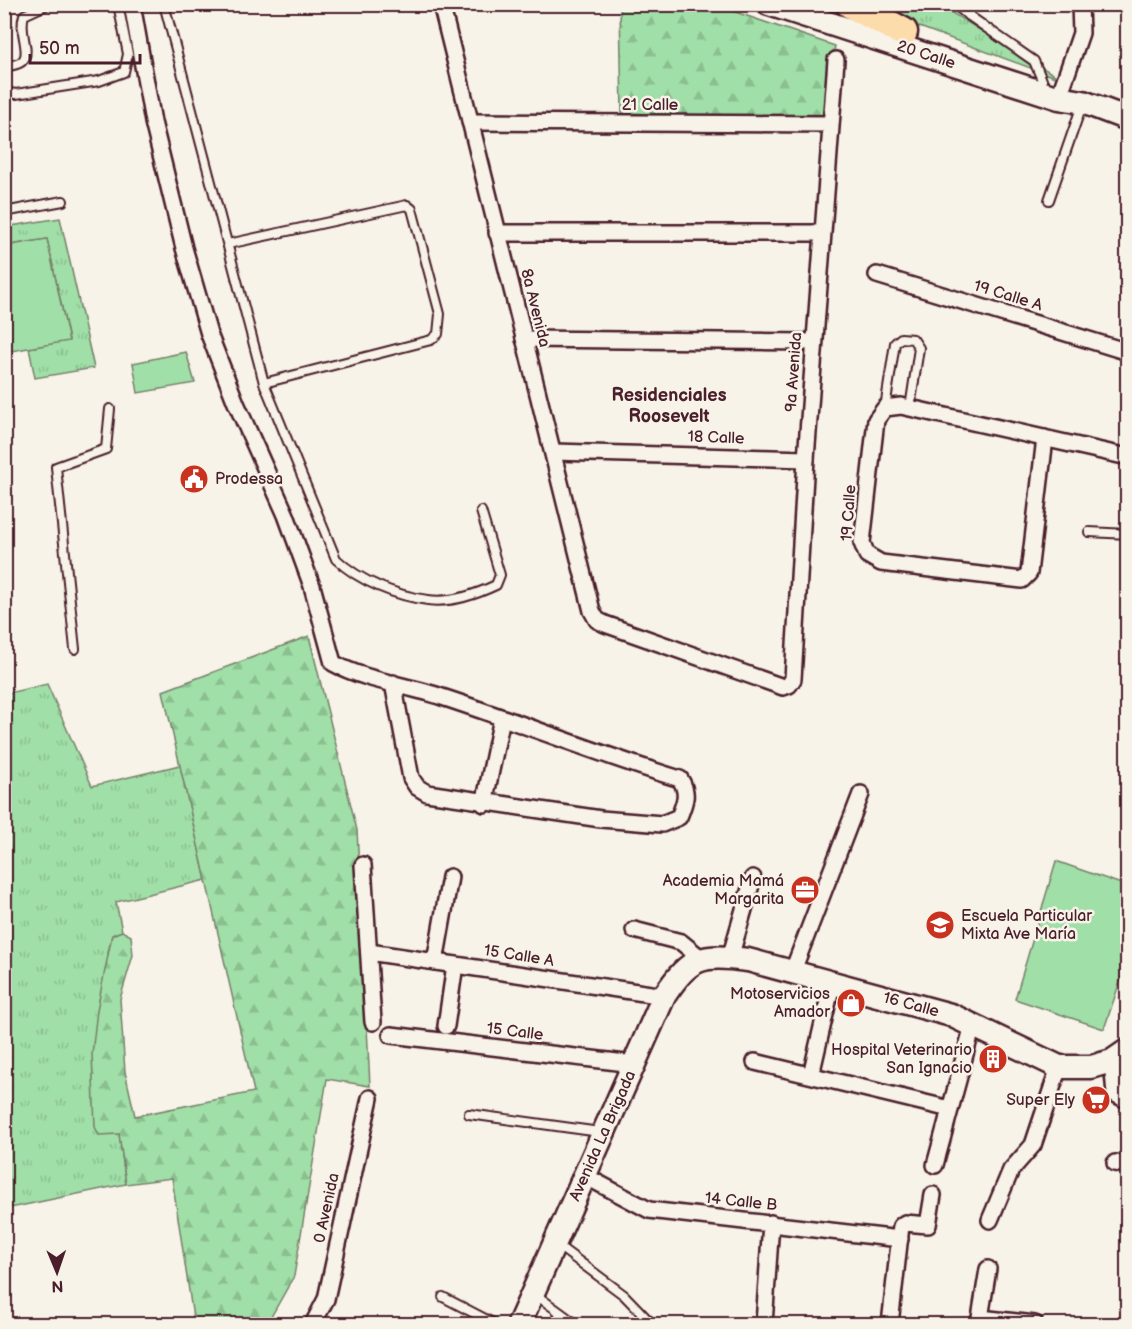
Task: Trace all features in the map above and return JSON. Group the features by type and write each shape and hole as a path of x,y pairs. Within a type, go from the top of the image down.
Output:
{"highway":[{"path":"851,4 903,32"}],"main road":[{"name":"20 Calle","path":"770,4 1059,98 1083,102"},
{"name":"20 Calle","path":"814,4 903,32 1052,84 1083,102 1128,119"},
{"name":"16 Calle","path":"702,959 748,960 951,1015 1059,1067 1091,1067 1120,1055"},
{"name":"Avenida La Brigada","path":"519,1324 664,996 680,973 702,959"}],"street":[{"path":"132,4 153,122 184,248 209,334 236,403 294,536 312,586 333,663 345,670 393,683 502,718 680,779 686,788 686,801 679,817 662,824 601,819 484,804 428,793 417,787 411,778 404,751 393,683"},
{"name":"8a Avenida","path":"441,4 592,611 597,620 783,687 789,685"},
{"path":"1052,84 1081,33 1080,4"},
{"name":"9a Avenida","path":"789,685 793,679 814,342 836,60"},
{"name":"21 Calle","path":"470,122 830,124"},
{"path":"497,233 822,233"},
{"name":"19 Calle A","path":"877,275 1128,352"},
{"path":"524,339 814,342"},
{"path":"885,408 910,408 1128,457"},
{"name":"19 Calle","path":"885,408 876,420 862,543 867,555 881,563 1022,580 1029,573 1045,438"},
{"name":"18 Calle","path":"553,452 806,459"},
{"path":"484,804 502,718"},
{"path":"792,973 861,795"},
{"path":"363,865 372,1022"},
{"path":"435,962 450,877"},
{"path":"730,958 753,878"},
{"path":"634,930 681,942 702,959"},
{"name":"15 Calle A","path":"369,952 664,996"},
{"path":"447,1026 455,965"},
{"path":"811,1075 832,984"},
{"path":"935,1166 973,1025"},
{"name":"15 Calle","path":"391,1035 634,1064"},
{"path":"1120,1055 1114,1094 1128,1101"},
{"path":"755,1062 950,1109"},
{"path":"990,1220 1011,1170 1033,1145 1059,1067"},
{"name":"0 Avenida","path":"313,1324 326,1299 370,1098"},
{"name":"14 Calle B","path":"585,1176 649,1210 900,1239"},
{"path":"890,1324 903,1223 928,1225 933,1194"},
{"path":"764,1324 771,1223"},
{"path":"988,1269 980,1321 1035,1324"}],"lane":[{"path":"4,66 18,66 25,60 26,51 21,24 24,15 22,4"},
{"path":"24,15 48,4"},
{"path":"4,92 16,94 89,82 124,72 128,54 118,4"},
{"path":"164,4 264,383 318,521 336,559 350,573 388,589 430,601 480,592 496,585 500,575 482,511"},
{"path":"954,4 1034,61 1052,84"},
{"path":"968,15 972,4"},
{"path":"1049,200 1083,102"},
{"path":"4,212 63,201"},
{"path":"228,244 407,205 412,209 440,314 438,333 431,340 264,383"},
{"path":"885,408 895,343 901,338 913,339 919,348 910,408"},
{"path":"75,649 56,467 106,449 110,409"},
{"path":"1089,532 1128,534"},
{"path":"469,1114 604,1132"},
{"path":"555,1244 624,1295 652,1324"},
{"path":"533,1294 576,1324"},
{"path":"443,1298 495,1324"},
{"path":"556,1324 561,1313"}],"green space":[{"path":"620,5 715,5 835,46 822,119 622,113"},
{"path":"866,5 939,5 1063,80 906,22"},
{"path":"60,218 94,368 35,378 29,348 69,340 47,239 5,246 5,227"},
{"path":"47,239 69,341 5,352 5,246"},
{"path":"186,352 195,383 138,393 133,363"},
{"path":"309,636 357,830 370,1086 327,1079 294,1276 267,1324 194,1324 172,1178 126,1184 119,1134 99,1135 95,1127 92,1054 97,1010 112,935 122,931 131,936 133,955 120,999 125,1072 135,1116 254,1092 163,691"},
{"path":"47,684 92,786 180,765 206,880 116,902 122,931 112,935 108,953 119,1133 126,1184 5,1209 4,694"},
{"path":"1056,861 1127,886 1127,961 1104,1029 1015,999"}],"place":[{"name":"Prodessa","path":"194,479"},
{"name":"Academia Mamá Margarita","path":"805,890"},
{"name":"Escuela Particular Mixta Ave María","path":"940,925"},
{"name":"Motoservicios Amador","path":"851,1003"},
{"name":"Hospital Veterinario San Ignacio","path":"993,1059"},
{"name":"Super Ely","path":"1096,1100"}],"district":[{"name":"Residenciales Roosevelt","path":"669,405"}]}
